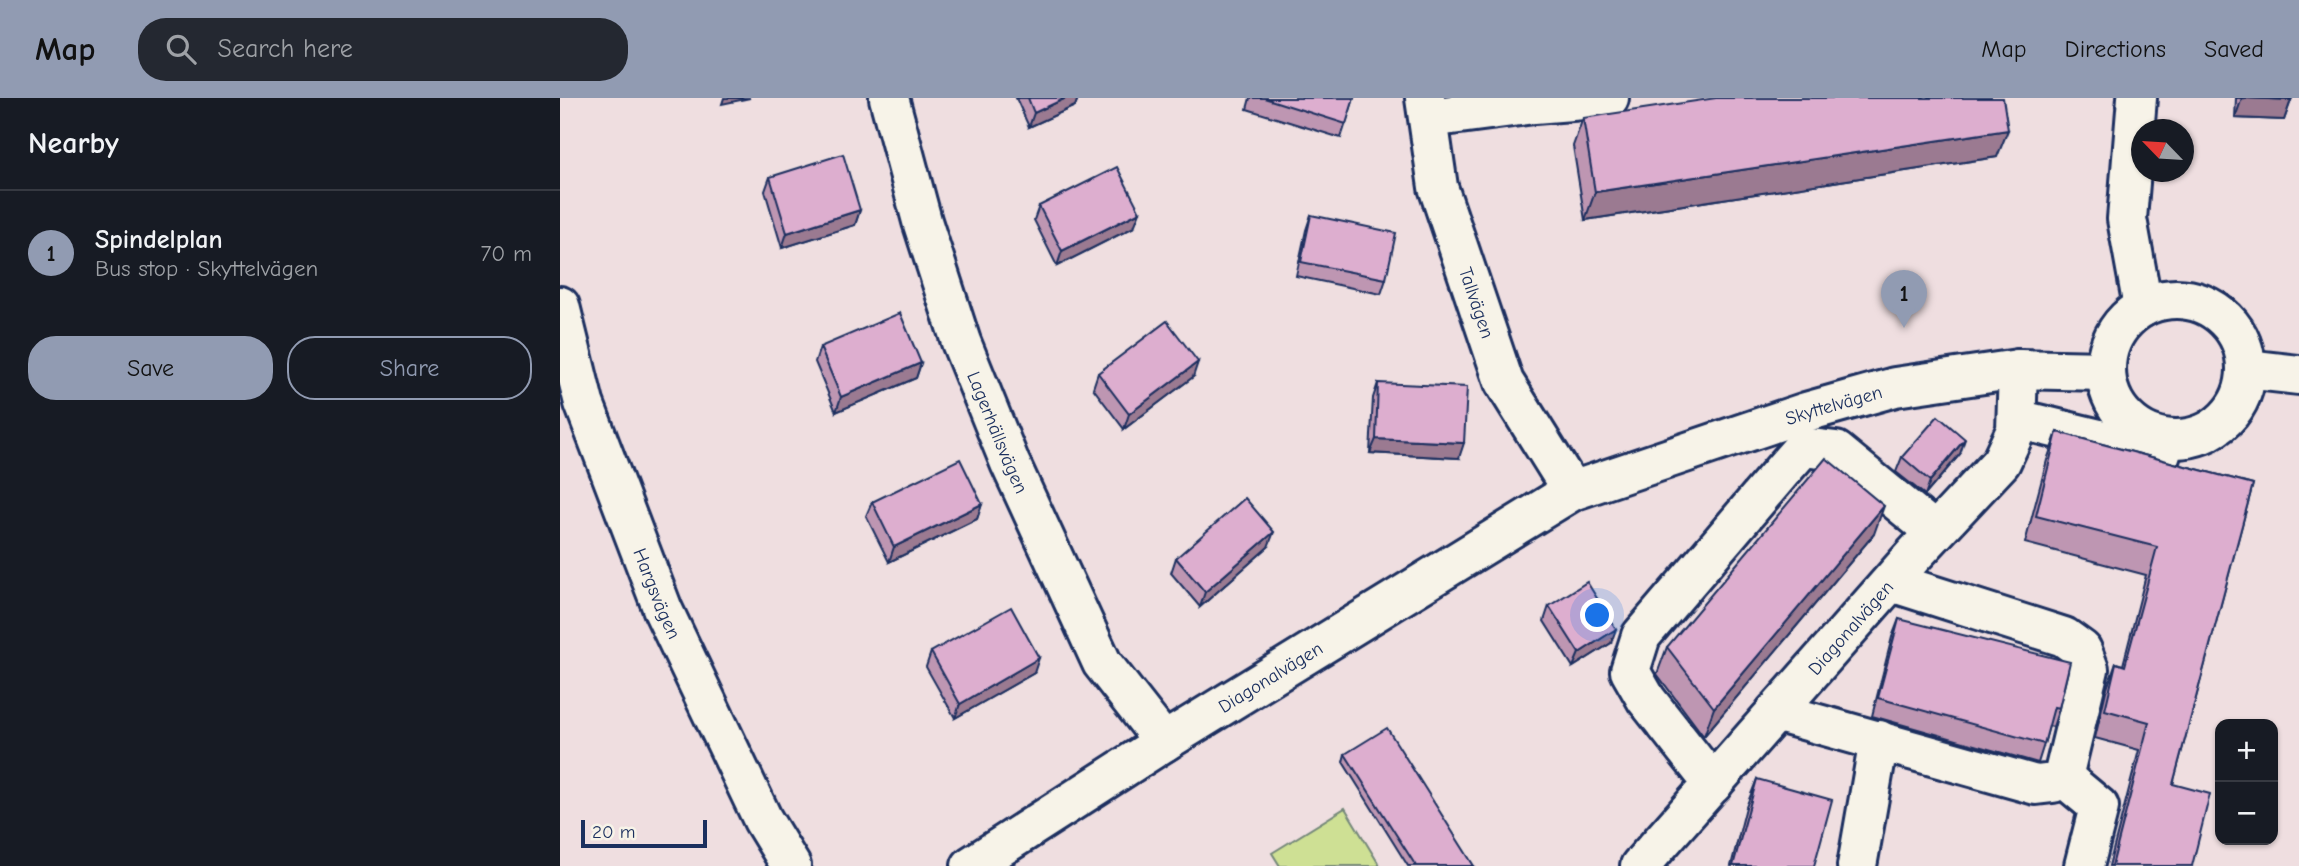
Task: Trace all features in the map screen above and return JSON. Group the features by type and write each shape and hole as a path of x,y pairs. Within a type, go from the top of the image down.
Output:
{"street":[{"name":"Lagerhällsvägen","path":"889,98 922,221 961,342 1010,463 1102,663 1164,742"},
{"path":"1427,108 1609,98"},
{"path":"2137,98 2127,219 2143,307"},
{"name":"Tallvägen","path":"1427,108 1438,187 1504,382 1572,491"},
{"path":"2184,299 2204,304 2222,315 2235,330 2244,349 2246,369 2242,393 2230,414 2211,429 2189,438 2165,438 2142,430 2123,415 2110,394 2106,371 2108,352 2115,334 2127,318 2143,307 2162,300 2184,299"},
{"name":"Hargsvägen","path":"560,306 572,404 663,610 763,820 791,866"},
{"name":"Diagonalvägen","path":"1640,866 1935,532 2001,462 2016,430 2018,369"},
{"name":"Skyttelvägen","path":"1572,491 1806,412 1895,387 2018,369 2106,371"},
{"path":"2246,369 2299,375"},
{"path":"2017,419 2161,454"},
{"path":"1713,784 1646,699 1630,671 1641,636 1803,447 1836,451 1935,532"},
{"name":"Diagonalvägen","path":"971,866 1164,742 1572,491"},
{"path":"1775,712 2036,785 2053,783 2063,777 2089,669 2082,650 2064,637 1891,582"},
{"path":"1857,866 1879,740"},
{"path":"2063,777 2099,807 2084,866"}],"green space":[{"path":"1345,808 1380,866 1280,866 1272,853"}],"building":[{"path":"1028,98 1066,98 1034,113"},
{"path":"1264,98 1354,98 1346,124"},
{"path":"1716,98 2003,98 2008,130 1595,192 1583,118"},
{"path":"2247,98 2292,98 2291,100"},
{"path":"843,154 860,210 787,233 770,177"},
{"path":"1117,167 1140,212 1062,251 1039,206"},
{"path":"1311,215 1396,233 1386,279 1301,262"},
{"path":"900,313 921,363 841,397 820,347"},
{"path":"1167,321 1198,362 1129,414 1098,373"},
{"path":"1378,383 1467,387 1464,443 1376,439"},
{"path":"1938,416 1965,439 1930,481 1902,457"},
{"path":"2057,432 2253,484 2173,784 2210,794 2192,866 2112,866 2149,722 2105,710 2116,663 2125,666 2157,547 2036,516"},
{"path":"1826,458 1884,506 1714,708 1667,647"},
{"path":"960,459 982,504 894,547 872,502"},
{"path":"1245,498 1274,532 1205,592 1176,558"},
{"path":"1587,582 1616,629 1579,653 1549,606"},
{"path":"1011,607 1039,658 960,704 931,652"},
{"path":"1899,619 2070,662 2059,708 2054,707 2044,744 1878,698"},
{"path":"1387,728 1474,866 1416,866 1345,754"},
{"path":"1757,779 1832,800 1814,866 1733,866"}],"place":[{"name":"Spindelplan","path":"1904,328"}]}
